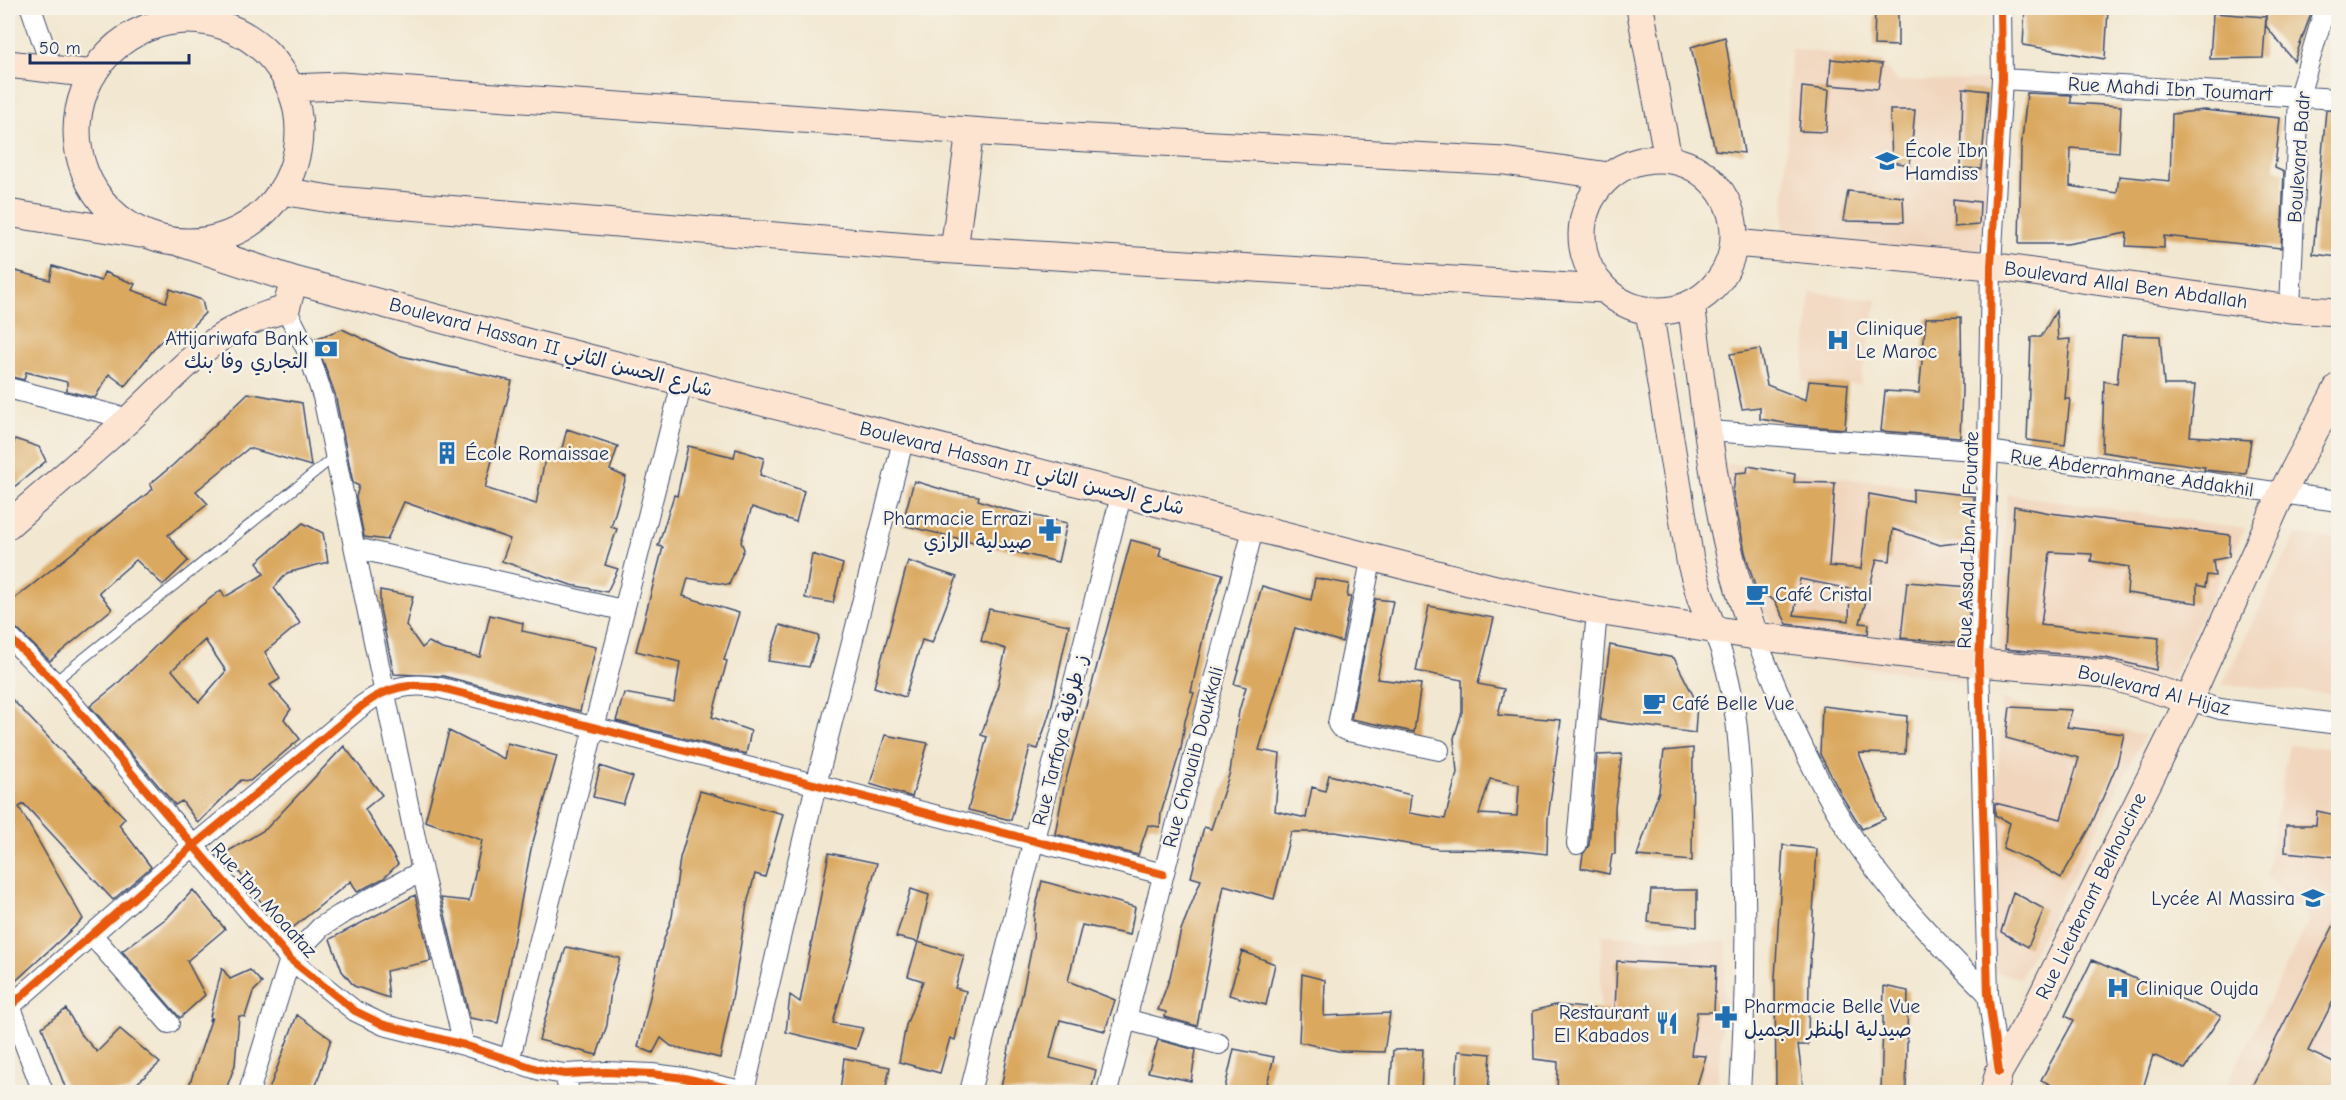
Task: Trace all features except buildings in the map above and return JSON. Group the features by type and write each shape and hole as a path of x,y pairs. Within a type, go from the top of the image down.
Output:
{"main road":[{"path":"1640,8 1668,159"},
{"path":"8,213 181,243 220,238 255,220 282,191 291,172 299,130 297,108 290,88 278,66 262,48 242,34 220,24 196,20 171,21 148,27 126,38 107,54 93,74 82,96 77,119 77,144 82,168 93,189 108,209 126,224 148,236"},
{"path":"8,64 93,74"},
{"path":"290,88 341,86 970,131 1504,161 1609,176"},
{"path":"954,250 970,131"},
{"path":"1647,159 1668,159 1687,164 1704,174 1718,188 1728,204 1734,223 1734,243 1730,262 1720,279 1707,293 1691,304 1670,310 1649,311 1624,304 1604,289 1587,262 1582,232 1586,211 1595,192 1609,176 1627,165 1647,159"},
{"path":"282,191 336,200 954,250 1604,289"},
{"name":"Boulevard Hassan II شارع الحسن الثاني","path":"181,243 294,280 682,383 1122,492 1496,589 1597,611 1755,636"},
{"name":"Boulevard Allal Ben Abdallah","path":"1734,243 1992,266 2290,309 2338,312"},
{"path":"8,525 129,419 207,345 244,322 286,309 294,280"},
{"path":"1691,304 1727,548 1738,593 1755,636"},
{"path":"1649,311 1690,560 1713,629"},
{"name":"Rue Lieutenant Belhoucine","path":"1997,1082 2189,700 2281,495 2338,387"},
{"name":"Boulevard Al Hijaz","path":"1755,636 1979,663 2105,674 2189,700"}],"street":[{"path":"31,8 52,69"},
{"name":"Rue Assad Ibn Al Fourate","path":"1997,1082 1988,994 1979,663 1988,451 1992,266 2002,79 2001,8"},
{"name":"Boulevard Badr","path":"2290,309 2299,96 2325,8"},
{"name":"Rue Mahdi Ibn Toumart","path":"2002,79 2338,99"},
{"path":"286,309 316,373 329,421 422,871 464,1045"},
{"path":"508,1061 682,383"},
{"path":"8,388 129,419"},
{"name":"Rue Abderrahmane Addakhil","path":"1710,431 1988,451 2281,495 2338,501"},
{"path":"745,1092 816,785 904,437"},
{"name":"Rue Tarfaya ز. طرفاية","path":"970,1092 1035,843 1122,492"},
{"name":"Rue Chouaib Doukkali","path":"1107,1092 1254,526"},
{"path":"356,548 622,610"},
{"path":"1372,556 1338,724 1348,731 1439,750"},
{"path":"1577,844 1597,611"},
{"path":"1713,629 1728,673 1734,700 1741,773 1746,936 1740,1092"},
{"path":"1755,636 1797,739 1846,828 1906,909 1988,994"},
{"name":"Rue Ibn Moaataz","path":"10,644 54,682 290,959 355,1011 370,1019 464,1045 567,1083 606,1072 652,1074 684,1078 745,1092"},
{"path":"44,1092 8,1005 193,846 363,705 386,691 411,684 427,685 1035,843 1163,874"},
{"name":"Boulevard Al Hijaz","path":"2189,700 2220,709 2338,724"},
{"path":"249,1092 290,959 321,927 422,871"},
{"path":"92,935 168,1023"},
{"path":"1125,1019 1219,1044"}],"lane":[{"path":"54,682 335,456"}],"shaded area":[{"name":"École Ibn Hamdiss","path":"1791,48 1883,62 1896,81 1993,80 1981,259 1783,241"},
{"name":"Clinique Le Maroc","path":"1811,292 1877,300 1860,385 1802,381"},
{"path":"1722,463 1984,495 1980,683 1781,655 1777,631 1766,614 1736,595"},
{"path":"2007,494 2245,529 2168,684 1998,673"},
{"path":"2296,535 2338,539 2338,694 2222,685"},
{"path":"2002,700 2145,735 2020,978 1987,970"},
{"name":"Lycée Al Massira","path":"2289,745 2338,749 2338,1092 2223,1092 2310,919 2266,876"},
{"path":"1602,935 1727,942 1717,1092 1597,1092"}],"cycle path":[{"path":"1999,1072 1988,994 1979,663 1988,451 1991,266 2002,79 2001,8"},
{"path":"8,636 54,682 290,959 355,1011 384,1025 464,1045 540,1070 565,1074 606,1072 652,1074 684,1078 746,1092"},
{"path":"8,1008 193,846 363,705 390,690 409,686 441,688 1163,874"}],"place":[{"name":"École Ibn Hamdiss","path":"1887,161"},
{"name":"Clinique Le Maroc","path":"1838,340"},
{"name":"Attijariwafa Bank التجاري وفا بنك","path":"326,349"},
{"name":"École Romaissae","path":"447,453"},
{"name":"Pharmacie Errazi صيدلية الرازي","path":"1050,530"},
{"name":"Café Cristal","path":"1757,594"},
{"name":"Café Belle Vue","path":"1654,703"},
{"name":"Lycée Al Massira","path":"2313,898"},
{"name":"Clinique Oujda","path":"2118,988"},
{"name":"Pharmacie Belle Vue صيدلية المنظر الجميل","path":"1726,1017"},
{"name":"Restaurant El Kabados","path":"1667,1023"}]}
